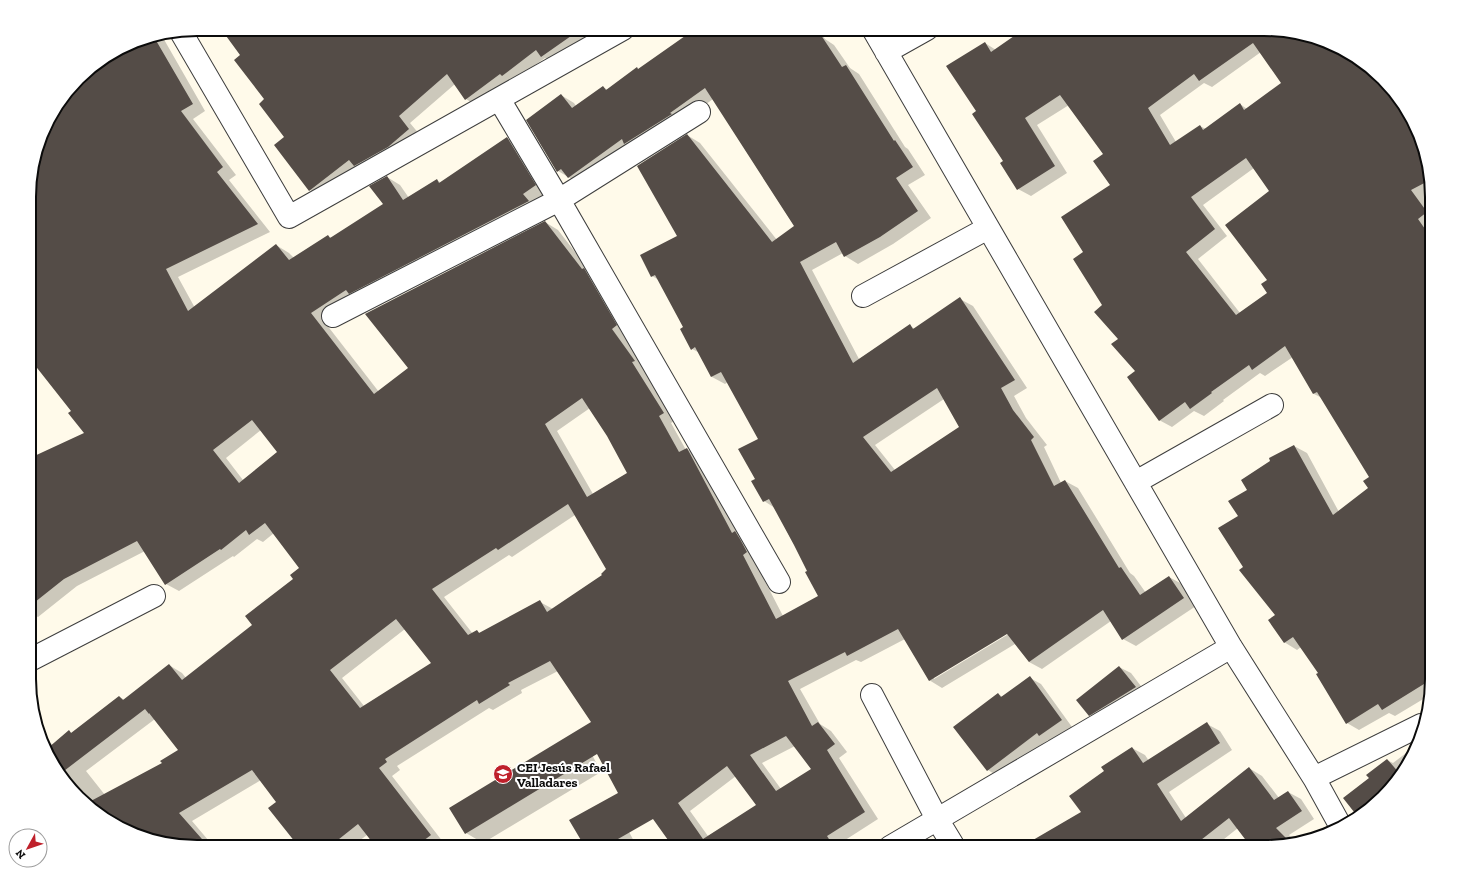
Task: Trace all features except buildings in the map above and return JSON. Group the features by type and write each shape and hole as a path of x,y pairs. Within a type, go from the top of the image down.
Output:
{"street":[{"path":"183,36 289,217 611,36"},
{"path":"876,36 1231,647 1314,778 1338,822"},
{"path":"886,52 914,36"},
{"path":"499,99 559,200 779,582"},
{"path":"333,316 559,200 700,112"},
{"path":"863,296 988,228"},
{"path":"1136,482 1272,405"},
{"path":"36,657 154,596"},
{"path":"902,840 1231,647"},
{"path":"872,695 937,819 950,840"},
{"path":"1314,778 1418,727"}],"place":[{"name":"CEI Jesús Rafael Valladares","path":"503,774"}]}
